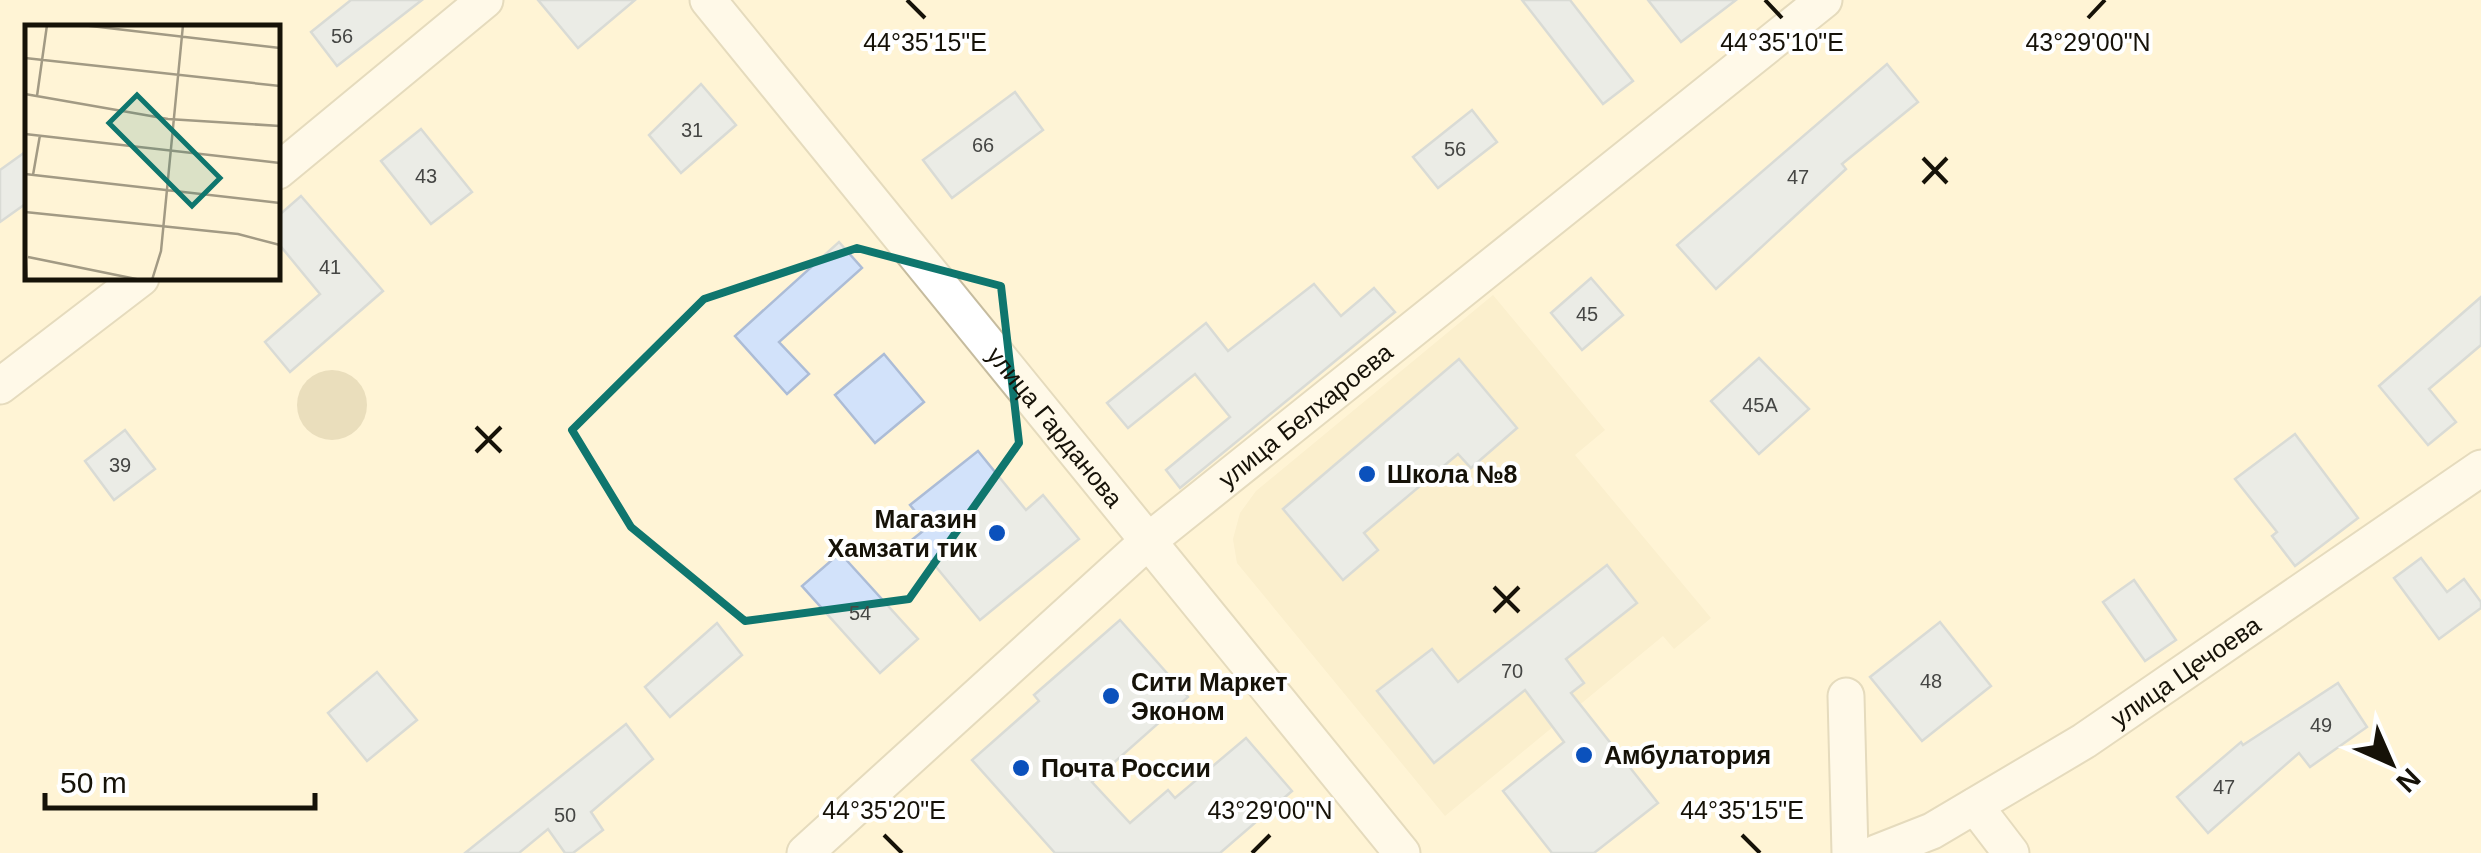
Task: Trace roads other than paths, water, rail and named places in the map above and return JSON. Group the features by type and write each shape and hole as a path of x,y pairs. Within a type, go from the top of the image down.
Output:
{"street":[{"path":"280,169 485,0"},
{"name":"улица Гарданова","path":"708,0 1402,853"},
{"name":"улица Белхароева","path":"805,853 1147,542 1824,0"},
{"path":"0,386 138,280"},
{"name":"улица Цечоева","path":"1876,853 1932,831 2084,741 2481,468"},
{"path":"1846,696 1850,853"},
{"path":"1975,806 2012,853"}],"place":[{"name":"Школа №8","path":"1367,474"},
{"name":"Магазин Хамзати тик","path":"997,533"},
{"name":"Сити Маркет Эконом","path":"1111,696"},
{"name":"Амбулатория","path":"1584,755"},
{"name":"Почта России","path":"1021,768"}]}
